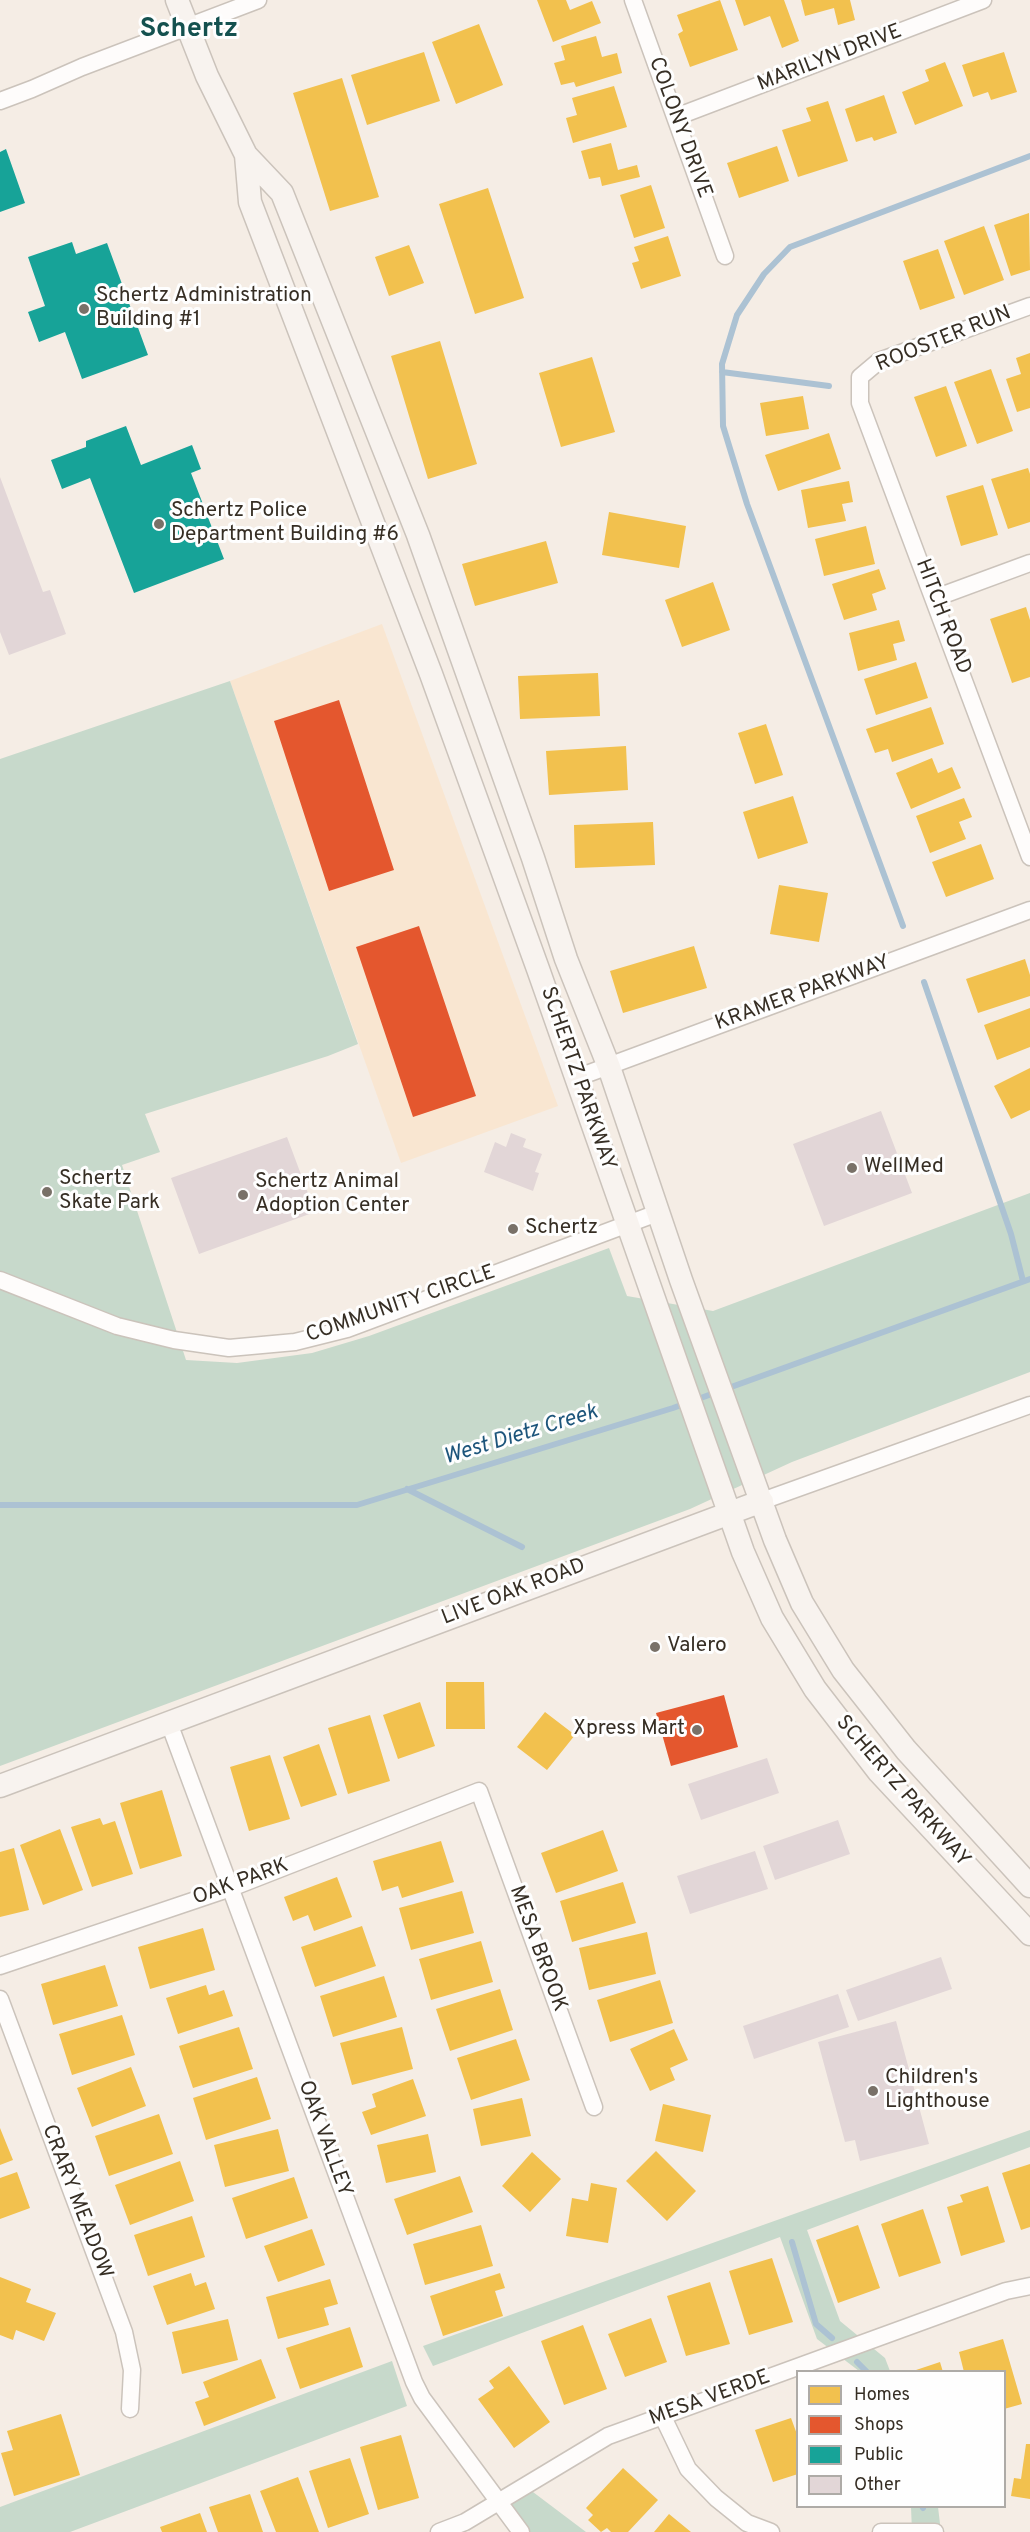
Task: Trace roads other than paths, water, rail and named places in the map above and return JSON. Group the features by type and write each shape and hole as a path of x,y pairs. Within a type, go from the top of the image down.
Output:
{"main road":[{"name":"SCHERTZ PARKWAY","path":"177,0 207,76 246,155 282,193 418,535 533,858 566,959 609,1066 681,1280 775,1540 802,1603 843,1670 906,1750 1030,1886"},
{"name":"SCHERTZ PARKWAY","path":"246,155 250,202 384,546 503,870 742,1552 772,1618 815,1689 879,1772 1030,1934"},
{"path":"273,261 307,252"},
{"path":"308,354 341,345"},
{"path":"384,546 418,535"},
{"path":"431,674 462,662"},
{"path":"503,870 533,858"},
{"path":"538,969 566,959"},
{"name":"LIVE OAK ROAD","path":"0,1786 762,1501"}],"street":[{"path":"0,100 258,0"},
{"name":"COLONY DRIVE","path":"633,0 725,256"},
{"name":"MARILYN DRIVE","path":"676,117 984,0"},
{"name":"ROOSTER RUN","path":"860,377 879,361 1030,306"},
{"name":"HITCH ROAD","path":"860,377 860,403 935,598 1023,815 1030,857"},
{"path":"935,598 1030,563"},
{"name":"KRAMER PARKWAY","path":"576,1078 1030,910"},
{"name":"COMMUNITY CIRCLE","path":"0,1280 117,1326 174,1340 229,1348 295,1342 347,1329 660,1212"},
{"name":"LIVE OAK ROAD","path":"762,1501 1030,1405"},
{"name":"OAK VALLEY","path":"169,1723 414,2382 422,2398 521,2532"},
{"name":"OAK PARK","path":"0,1966 231,1888 479,1791"},
{"name":"MESA BROOK","path":"479,1791 594,2108"},
{"name":"CRARY MEADOW","path":"0,1999 124,2332 132,2370 130,2409"},
{"name":"MESA VERDE","path":"440,2532 465,2523 608,2436 1006,2291 1030,2286"},
{"path":"663,2417 688,2469 716,2498 747,2523 771,2532"},
{"path":"881,2532 935,2532"}],"waterway":[{"path":"903,926 747,504 723,426 722,364 737,315 764,274 790,247 1030,156"},
{"path":"722,372 829,386"},
{"path":"924,982 1011,1234 1023,1281"},
{"name":"West Dietz Creek","path":"0,1505 357,1505 673,1408 1030,1279"},
{"path":"407,1489 522,1547"},
{"path":"792,2242 816,2324 832,2338"},
{"path":"857,2362 865,2370"}],"place":[{"name":"Schertz Administration Building #1","path":"84,309"},
{"name":"Schertz Police Department Building #6","path":"159,524"},
{"name":"WellMed","path":"852,1168"},
{"name":"Schertz Skate Park","path":"47,1192"},
{"name":"Schertz Animal Adoption Center","path":"243,1195"},
{"name":"Schertz","path":"513,1229"},
{"name":"Valero","path":"655,1647"},
{"name":"Xpress Mart","path":"697,1730"},
{"name":"Children's Lighthouse","path":"873,2091"}],"district":[{"name":"Schertz","path":"189,31"}]}
